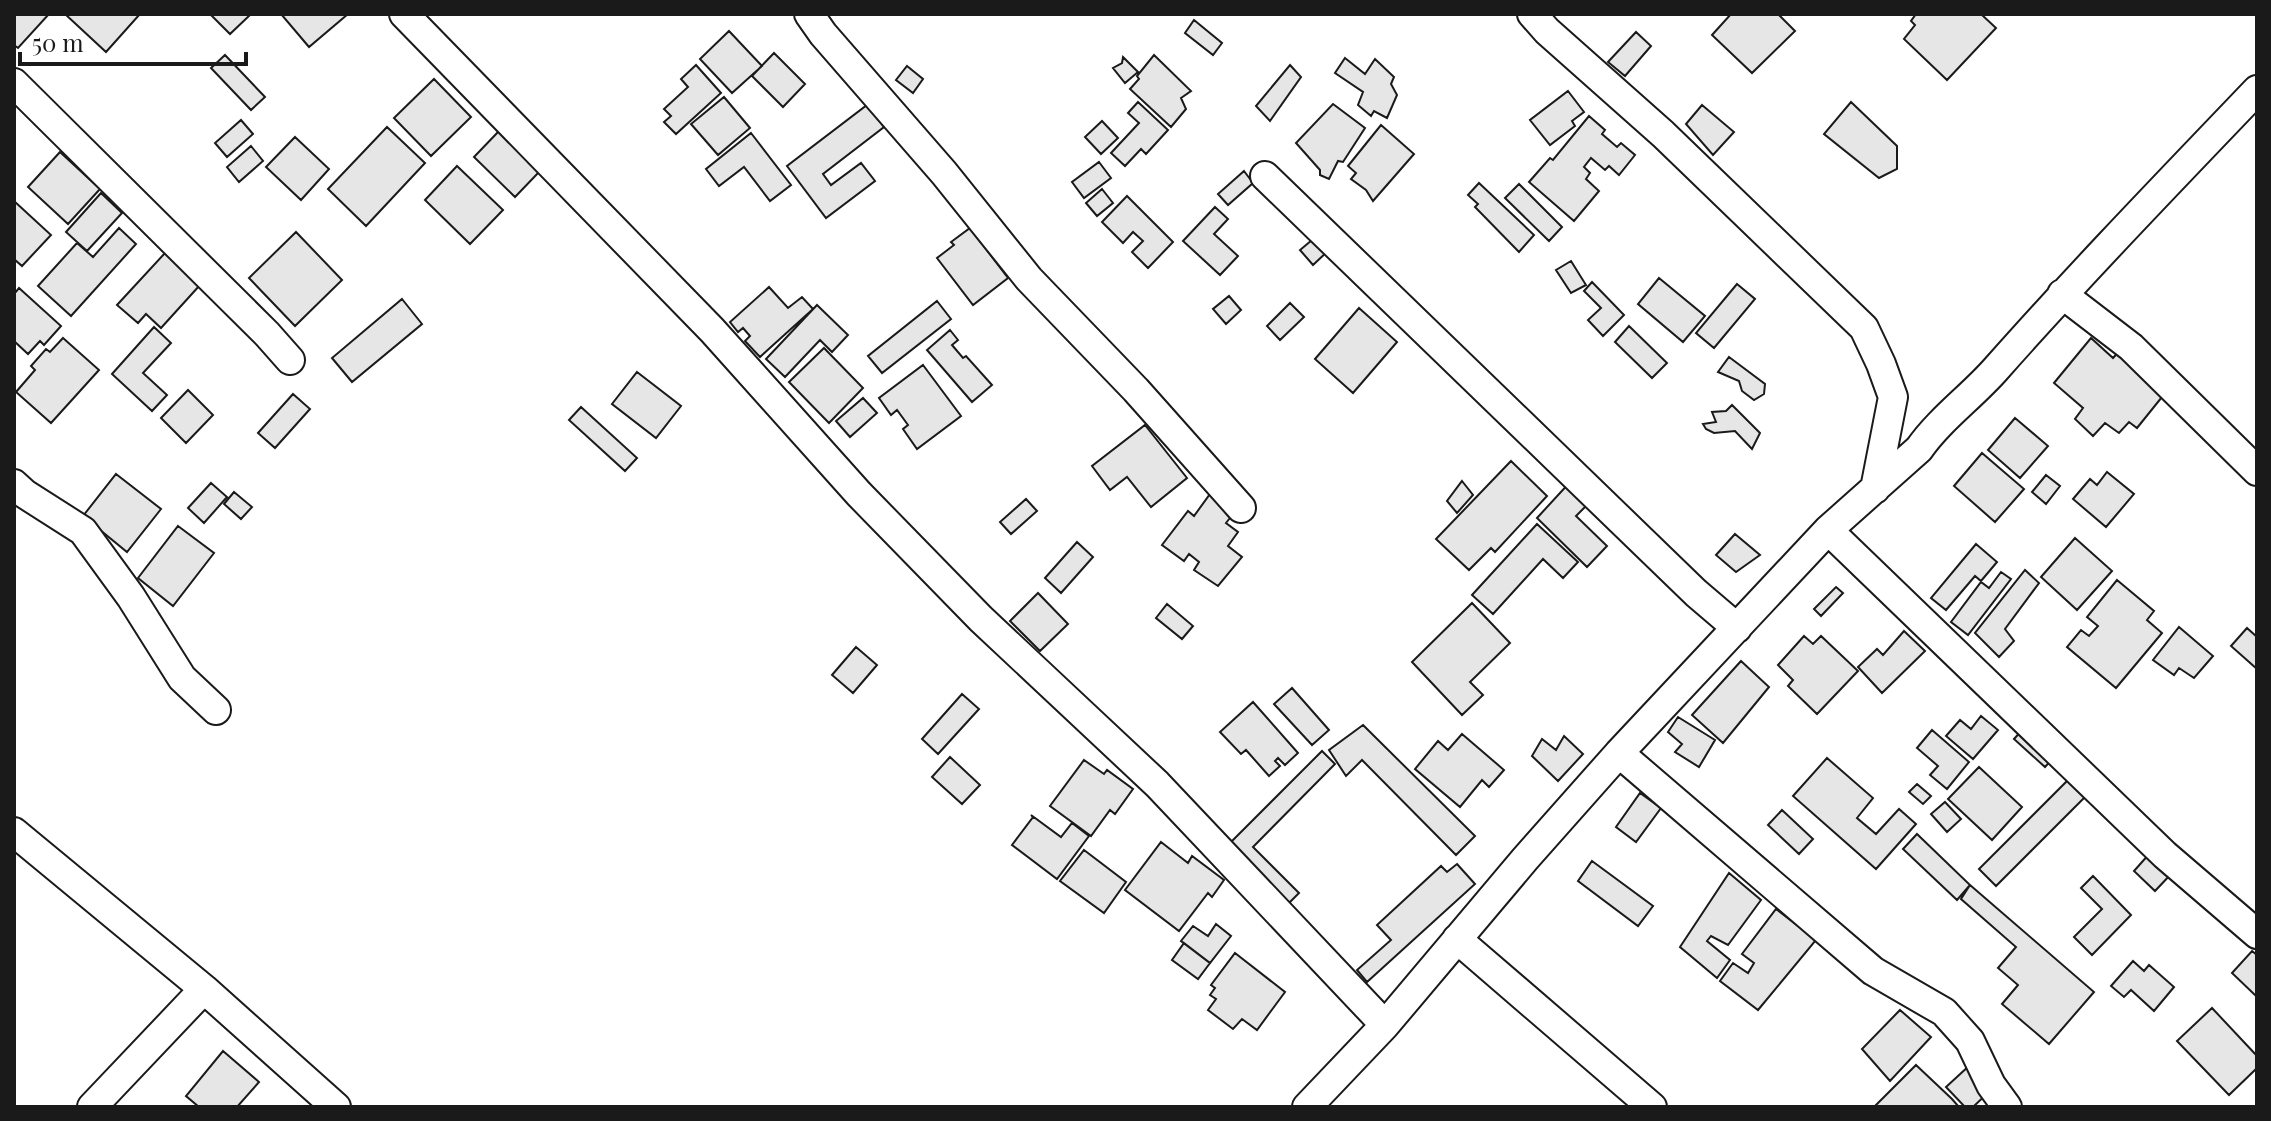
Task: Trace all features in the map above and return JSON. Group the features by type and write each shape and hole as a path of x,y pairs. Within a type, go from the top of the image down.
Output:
{"street":[{"path":"404,14 712,330 881,517 981,619 1157,784 1385,1025"},
{"path":"809,14 1029,279 1136,390 1241,508"},
{"path":"1532,14 1547,31 1674,144 1864,328 1893,397 1875,489"},
{"path":"14,83 290,360"},
{"path":"1307,1107 1385,1025 1619,753 1828,530 1919,449 1929,435 1985,381 2062,294 2257,90"},
{"path":"1265,176 1696,593 1737,628"},
{"path":"2062,294 2131,347 2257,471"},
{"path":"14,484 83,531 131,597 182,678 216,710"},
{"path":"1828,530 2165,855 2257,934"},
{"path":"1619,753 1873,971 1944,1012 1970,1041 1991,1085 2007,1107"},
{"path":"14,832 204,989 336,1107"},
{"path":"1457,939 1652,1107"},
{"path":"92,1107 204,989"}],"building":[{"path":"14,14 49,14 18,48 14,45"},
{"path":"65,14 140,14 106,52"},
{"path":"210,14 251,14 230,34"},
{"path":"281,14 348,14 309,47"},
{"path":"1731,14 1778,14 1795,31 1752,73 1712,35"},
{"path":"1916,14 1981,14 1996,28 1947,80 1904,39 1915,25 1911,21"},
{"path":"1194,20 1222,43 1213,55 1185,33"},
{"path":"729,31 762,66 732,93 700,59"},
{"path":"1636,32 1651,46 1625,76 1608,62"},
{"path":"774,53 805,84 783,107 752,76"},
{"path":"225,55 265,97 251,110 211,68"},
{"path":"1154,55 1191,91 1181,98 1186,109 1171,127 1130,89"},
{"path":"1123,57 1138,72 1125,83 1113,68 1122,63"},
{"path":"1345,58 1365,74 1375,59 1394,77 1391,84 1397,95 1387,118 1374,111 1371,116 1358,105 1363,92 1335,73"},
{"path":"696,65 721,93 676,134 664,122 671,116 664,109 688,87 681,79"},
{"path":"1290,65 1301,77 1270,121 1256,106"},
{"path":"907,66 923,79 913,93 896,80"},
{"path":"434,79 471,117 431,156 394,118"},
{"path":"1568,91 1584,112 1572,121 1575,126 1550,145 1530,120"},
{"path":"724,97 750,128 718,155 691,124"},
{"path":"1138,102 1168,130 1146,154 1141,149 1125,166 1111,153 1139,123 1128,113"},
{"path":"1851,102 1897,146 1897,169 1879,178 1824,134"},
{"path":"1333,104 1365,128 1343,162 1338,161 1329,179 1320,175 1320,170 1296,143"},
{"path":"867,105 884,127 823,174 831,185 861,163 875,181 826,218 787,166"},
{"path":"1702,105 1734,132 1713,155 1686,124"},
{"path":"1589,116 1605,130 1602,134 1617,147 1621,143 1635,155 1619,175 1609,166 1605,170 1591,158 1584,167 1590,173 1586,179 1599,191 1574,221 1529,182 1550,158 1553,160"},
{"path":"241,120 253,134 227,157 215,143"},
{"path":"1102,121 1118,138 1101,154 1085,137"},
{"path":"1381,125 1414,154 1373,201 1366,190 1351,179 1356,173 1348,166"},
{"path":"387,127 425,163 366,226 328,189"},
{"path":"499,131 540,171 515,197 474,157"},
{"path":"751,133 791,185 770,201 744,167 719,186 706,169"},
{"path":"295,137 329,169 301,200 266,167"},
{"path":"251,146 263,161 239,182 227,167"},
{"path":"60,152 100,189 68,224 28,187"},
{"path":"1099,162 1111,178 1084,198 1072,182"},
{"path":"457,166 503,210 470,244 425,200"},
{"path":"1244,171 1253,183 1228,205 1218,194"},
{"path":"1479,183 1534,235 1519,252 1475,207 1478,204 1468,195"},
{"path":"1519,184 1562,227 1549,241 1505,198"},
{"path":"1102,189 1113,203 1097,216 1086,203"},
{"path":"101,193 122,213 87,251 66,232"},
{"path":"1127,196 1173,242 1148,268 1132,252 1143,241 1133,232 1123,243 1102,222"},
{"path":"14,201 51,235 22,266 14,259"},
{"path":"1215,207 1228,219 1214,234 1238,256 1220,275 1183,241"},
{"path":"119,228 136,244 71,316 38,286 77,243 93,257"},
{"path":"970,228 1008,278 973,305 937,258 954,245 951,242"},
{"path":"296,232 342,280 295,326 249,278"},
{"path":"1318,235 1330,249 1313,265 1300,250"},
{"path":"165,253 200,285 161,328 146,314 138,323 117,305"},
{"path":"1571,261 1586,285 1571,293 1556,270"},
{"path":"1659,278 1705,316 1683,342 1638,304"},
{"path":"1592,282 1624,315 1603,336 1588,320 1601,308 1584,291"},
{"path":"1737,284 1755,299 1714,348 1696,333"},
{"path":"769,287 788,308 802,297 813,309 760,357 745,341 750,336 743,328 738,332 730,322"},
{"path":"19,288 61,326 44,345 40,341 28,354 14,341 14,294"},
{"path":"1229,296 1241,310 1226,324 1213,309"},
{"path":"402,299 422,324 352,382 332,358"},
{"path":"937,301 951,319 882,373 868,356"},
{"path":"1290,303 1304,317 1280,340 1267,326"},
{"path":"817,305 848,335 832,352 820,340 785,377 766,359"},
{"path":"1359,308 1397,342 1353,393 1315,359"},
{"path":"1629,326 1667,363 1652,378 1615,342"},
{"path":"154,327 171,343 143,373 167,395 152,411 112,374"},
{"path":"950,330 958,340 952,345 992,385 972,402 927,350"},
{"path":"63,338 99,370 51,423 16,392 35,370 31,366 46,349 50,352"},
{"path":"2091,338 2113,358 2122,348 2166,392 2137,428 2129,422 2119,433 2105,423 2093,436 2075,419 2083,408 2054,383"},
{"path":"824,348 863,388 829,423 789,382"},
{"path":"1729,357 1765,384 1764,394 1754,400 1742,391 1739,381 1718,372"},
{"path":"923,365 961,416 917,449 903,429 908,425 897,410 891,415 879,398"},
{"path":"637,372 681,406 656,438 612,404"},
{"path":"188,390 213,415 186,443 161,418"},
{"path":"293,394 310,409 275,448 258,433"},
{"path":"863,398 877,413 850,437 836,421"},
{"path":"1732,405 1760,433 1752,449 1735,431 1714,433 1703,424 1716,422 1712,412 1726,411"},
{"path":"581,407 637,458 625,471 569,420"},
{"path":"2015,418 2048,446 2020,478 1988,450"},
{"path":"1145,425 1187,478 1151,507 1127,477 1110,490 1092,466"},
{"path":"1982,453 2024,489 1995,522 1954,486"},
{"path":"1511,461 1547,496 1495,552 1491,548 1469,570 1436,539"},
{"path":"2107,472 2134,494 2106,527 2073,499 2090,479 2097,485"},
{"path":"116,474 161,509 127,552 83,516"},
{"path":"2046,475 2060,486 2046,504 2032,492"},
{"path":"1462,481 1473,495 1457,513 1447,501"},
{"path":"1571,481 1591,501 1576,516 1607,546 1587,567 1537,518"},
{"path":"211,483 227,497 204,523 188,508"},
{"path":"234,492 252,507 241,519 224,504"},
{"path":"1210,494 1234,513 1226,523 1238,532 1228,546 1242,557 1218,586 1194,570 1199,562 1189,554 1184,561 1162,545 1188,511 1194,516"},
{"path":"1026,499 1037,511 1011,534 1000,522"},
{"path":"1537,524 1578,562 1563,578 1543,559 1493,614 1472,595"},
{"path":"178,526 214,553 173,606 138,578"},
{"path":"1735,534 1760,555 1736,572 1716,555"},
{"path":"2075,538 2112,571 2077,610 2041,577"},
{"path":"1077,542 1093,557 1061,593 1045,578"},
{"path":"1976,544 1997,562 1981,581 1975,576 1946,610 1931,598"},
{"path":"2025,570 2039,583 2005,629 2014,641 1999,657 1975,633"},
{"path":"2001,572 2011,579 1968,635 1951,622 1981,582 1989,588"},
{"path":"2117,580 2154,611 2147,620 2162,633 2116,688 2067,647 2081,630 2089,636 2098,626 2087,617"},
{"path":"1836,587 1843,593 1821,616 1814,609"},
{"path":"1038,593 1068,624 1040,651 1010,621"},
{"path":"1472,603 1510,643 1470,682 1483,695 1462,715 1412,662"},
{"path":"1167,604 1193,626 1182,639 1156,618"},
{"path":"2179,627 2213,656 2194,678 2179,668 2174,675 2153,660"},
{"path":"2247,628 2257,637 2257,669 2231,646"},
{"path":"1904,631 1925,651 1882,693 1858,667 1877,649 1883,655"},
{"path":"1804,636 1813,644 1821,636 1858,671 1817,714 1788,686 1793,680 1778,665"},
{"path":"856,647 877,665 853,693 832,675"},
{"path":"1741,661 1769,687 1723,743 1692,715"},
{"path":"1292,688 1329,730 1312,745 1274,704"},
{"path":"962,694 979,709 938,754 922,739"},
{"path":"1253,702 1298,753 1285,765 1278,758 1275,761 1280,766 1269,776 1246,750 1241,754 1220,732"},
{"path":"1981,716 1998,730 1973,759 1946,736 1960,720 1971,729"},
{"path":"1678,717 1715,740 1699,767 1675,752 1682,744 1668,732"},
{"path":"1363,725 1475,836 1456,855 1362,760 1346,776 1329,750"},
{"path":"2024,728 2055,756 2045,767 2014,739"},
{"path":"1932,730 1969,762 1947,789 1930,775 1938,766 1917,748"},
{"path":"1462,734 1504,770 1489,787 1482,780 1460,807 1415,769 1438,741 1448,750"},
{"path":"1564,736 1583,754 1558,781 1532,756 1542,739 1556,750"},
{"path":"1322,751 1335,764 1253,847 1299,893 1285,907 1226,847"},
{"path":"950,757 980,785 962,804 932,777"},
{"path":"1827,758 1873,798 1857,818 1876,834 1899,809 1916,824 1876,869 1793,796"},
{"path":"1084,760 1104,774 1107,770 1133,789 1115,814 1110,810 1091,836 1050,806"},
{"path":"1979,767 2022,807 1992,840 1948,799"},
{"path":"2074,774 2091,791 1996,886 1979,869"},
{"path":"1917,784 1931,796 1923,804 1909,792"},
{"path":"1640,793 1661,808 1636,842 1616,827"},
{"path":"1945,802 1961,819 1947,832 1931,814"},
{"path":"1782,810 1813,839 1799,854 1768,825"},
{"path":"1031,815 1061,837 1072,823 1089,836 1057,879 1012,845 1033,817"},
{"path":"1917,834 1970,885 1957,900 1903,849"},
{"path":"1161,842 1188,863 1192,856 1224,880 1212,897 1208,893 1179,931 1125,890"},
{"path":"1084,850 1126,882 1104,913 1060,881"},
{"path":"2150,853 2172,873 2155,891 2134,871"},
{"path":"1592,861 1653,906 1638,926 1578,881"},
{"path":"1457,864 1475,884 1367,982 1357,970 1391,940 1377,925 1441,866 1447,872"},
{"path":"1729,873 1761,900 1728,945 1711,936 1707,941 1730,960 1717,978 1680,947"},
{"path":"2093,876 2131,915 2092,955 2074,937 2102,909 2081,888"},
{"path":"1970,885 2094,992 2049,1044 2002,1004 2018,985 1998,968 2016,947 1961,899"},
{"path":"1776,909 1816,940 1758,1010 1720,981 1733,963 1748,973 1754,963 1742,954"},
{"path":"1216,924 1231,936 1210,963 1181,941 1193,926 1208,936"},
{"path":"1184,943 1210,963 1198,979 1172,960"},
{"path":"2252,951 2257,955 2256,996 2232,973"},
{"path":"1235,953 1285,992 1257,1030 1242,1019 1233,1029 1208,1010 1216,999 1210,995 1215,988 1211,985"},
{"path":"2133,961 2144,971 2149,965 2174,987 2154,1011 2131,990 2124,997 2111,986"},
{"path":"2212,1008 2257,1056 2257,1068 2229,1095 2177,1041"},
{"path":"1900,1010 1931,1037 1890,1081 1862,1049"},
{"path":"223,1051 259,1082 237,1107 199,1107 186,1096"},
{"path":"1916,1065 1952,1099 1959,1107 1874,1107"},
{"path":"1970,1065 1992,1089 1973,1107 1965,1107 1946,1087"}]}
